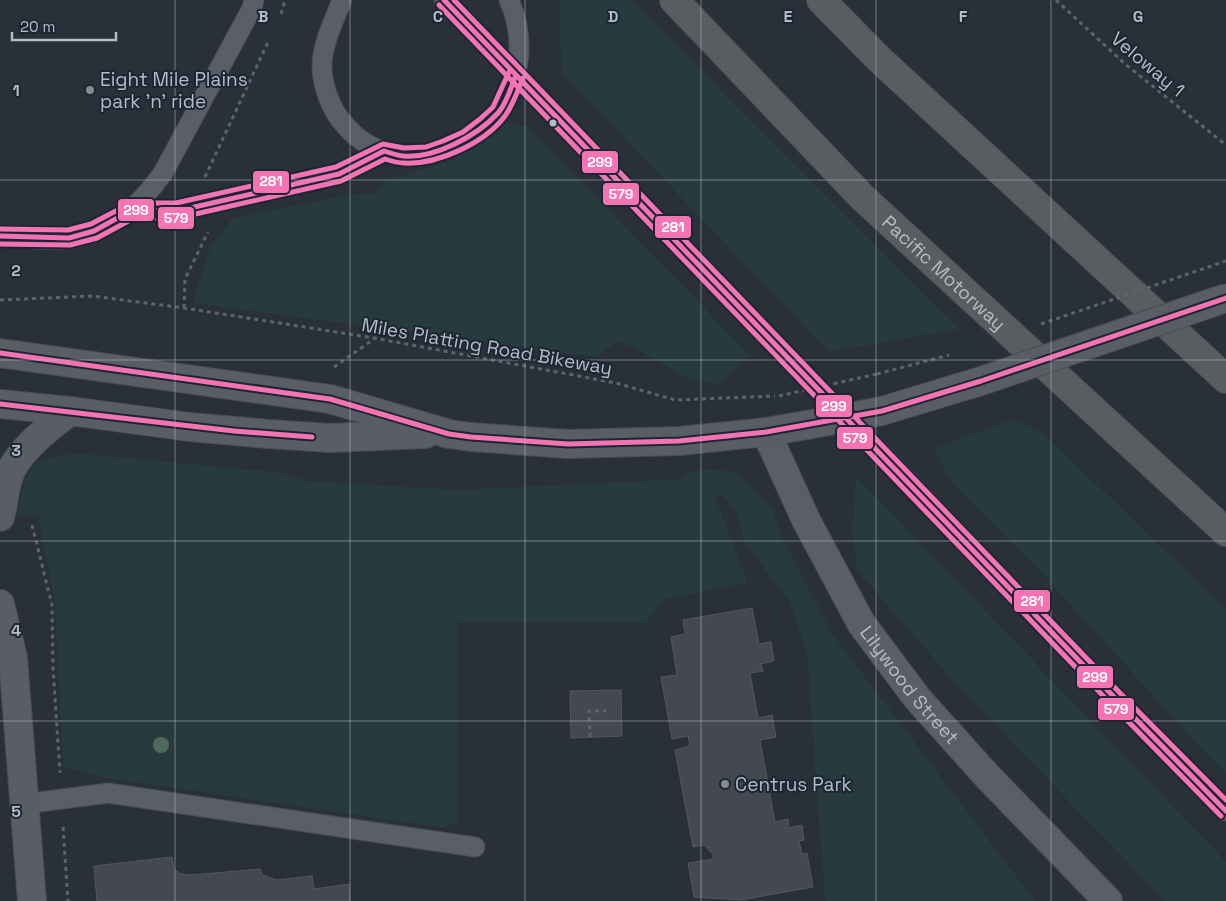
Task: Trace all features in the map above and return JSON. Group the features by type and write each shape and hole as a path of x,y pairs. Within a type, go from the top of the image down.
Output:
{"highway":[{"name":"Pacific Motorway","path":"674,0 862,197 1226,532"},
{"path":"821,0 878,58 1226,379"}],"main road":[{"path":"0,353 330,399 449,434 471,437 568,444 679,441 766,432 882,411 981,382 1226,298"},
{"path":"0,404 190,427 321,438 449,434"},
{"path":"12,518 3,506 8,478 15,463 36,438 70,411"},
{"path":"0,604 24,804 32,901"}],"street":[{"name":"Lilywood Street","path":"766,432 806,520 861,623 917,698 988,777 1108,901"}],"lane":[{"path":"0,236 69,238 94,231 132,210 150,191 163,173 252,8 254,0"},
{"path":"342,0 324,49 322,68 330,103 340,120 352,134 367,145 384,152 403,156 428,154 446,148 467,138 498,112 508,95 516,75 520,50 518,26 510,0"},
{"path":"444,0 812,382"},
{"path":"132,210 177,211 339,174 384,152"},
{"path":"876,447 1101,684 1226,811"},
{"path":"24,804 108,794 476,847"}],"path":[{"path":"279,18 284,0"},
{"name":"Veloway 1","path":"1056,0 1125,64 1226,145"},
{"path":"202,182 271,35"},
{"path":"184,308 185,278 210,227"},
{"path":"1040,325 1226,260"},
{"name":"Miles Platting Road Bikeway","path":"0,300 92,296 184,308 374,338 616,383 675,400 779,396 877,374 956,353"},
{"path":"332,368 374,338"},
{"path":"12,518 31,524 52,605 53,668 68,901"},
{"path":"590,737 589,711 606,711"}],"green space":[{"path":"560,0 631,0 959,329 829,352 563,74 559,29"},
{"path":"504,121 528,127 751,356 718,384 692,380 630,346 617,341 596,357 193,303 210,248 232,219 345,195 376,194 384,181 448,162 481,143"},
{"path":"1012,419 1043,433 1226,608 1226,772 1209,757 1039,570 952,483 934,449"},
{"path":"85,454 275,472 308,481 458,490 682,479 689,473 709,469 734,472 753,487 773,510 780,533 833,635 1035,901 825,901 807,654 790,602 744,542 738,516 725,497 714,494 748,582 662,600 646,623 458,622 458,820 445,828 107,778 63,767 55,603 38,517 20,515 17,511 26,479 37,461 66,455"},
{"path":"856,476 1226,862 1226,901 1165,901 956,684 857,570 852,529"}],"building":[{"name":"Centrus Park","path":"752,608 759,644 771,642 774,661 761,664 763,671 750,673 758,718 772,715 776,737 760,740 775,822 788,819 789,828 802,825 804,840 799,841 802,854 807,853 813,887 741,900 694,897 688,863 713,859 713,854 704,845 693,847 675,750 690,746 688,736 672,739 661,677 677,675 671,637 685,634 683,620"},
{"path":"621,690 622,736 571,738 570,691"},
{"path":"172,857 174,869 181,874 190,875 260,869 263,875 277,880 312,876 314,889 349,884 350,901 97,901 94,866"}],"transit line":[{"name":"299","path":"444,0 1226,811"},
{"name":"281","path":"454,0 1120,693 1226,800"},
{"name":"579","path":"439,5 1221,816"},
{"name":"281","path":"0,229 68,230 91,224 131,203 176,203 336,167 383,144 404,148 426,147 463,132 480,119 493,107 509,72"},
{"name":"299","path":"0,236 69,238 94,231 132,210 177,211 339,174 384,151 395,155 415,156 441,150 467,138 489,122 501,109 516,75"},
{"name":"579","path":"0,244 70,245 97,238 134,218 178,218 341,181 385,159 399,163 417,163 445,156 473,143 496,126 505,116 523,78"},
{"name":"299","path":"0,353 330,399 449,434 471,437 568,444 679,441 766,432 882,411 981,381 1226,298"},
{"name":"299","path":"0,404 234,431 312,437"}],"place":[{"name":"Eight Mile Plains park 'n' ride","path":"90,90"},
{"name":"Centrus Park","path":"725,784"}]}
